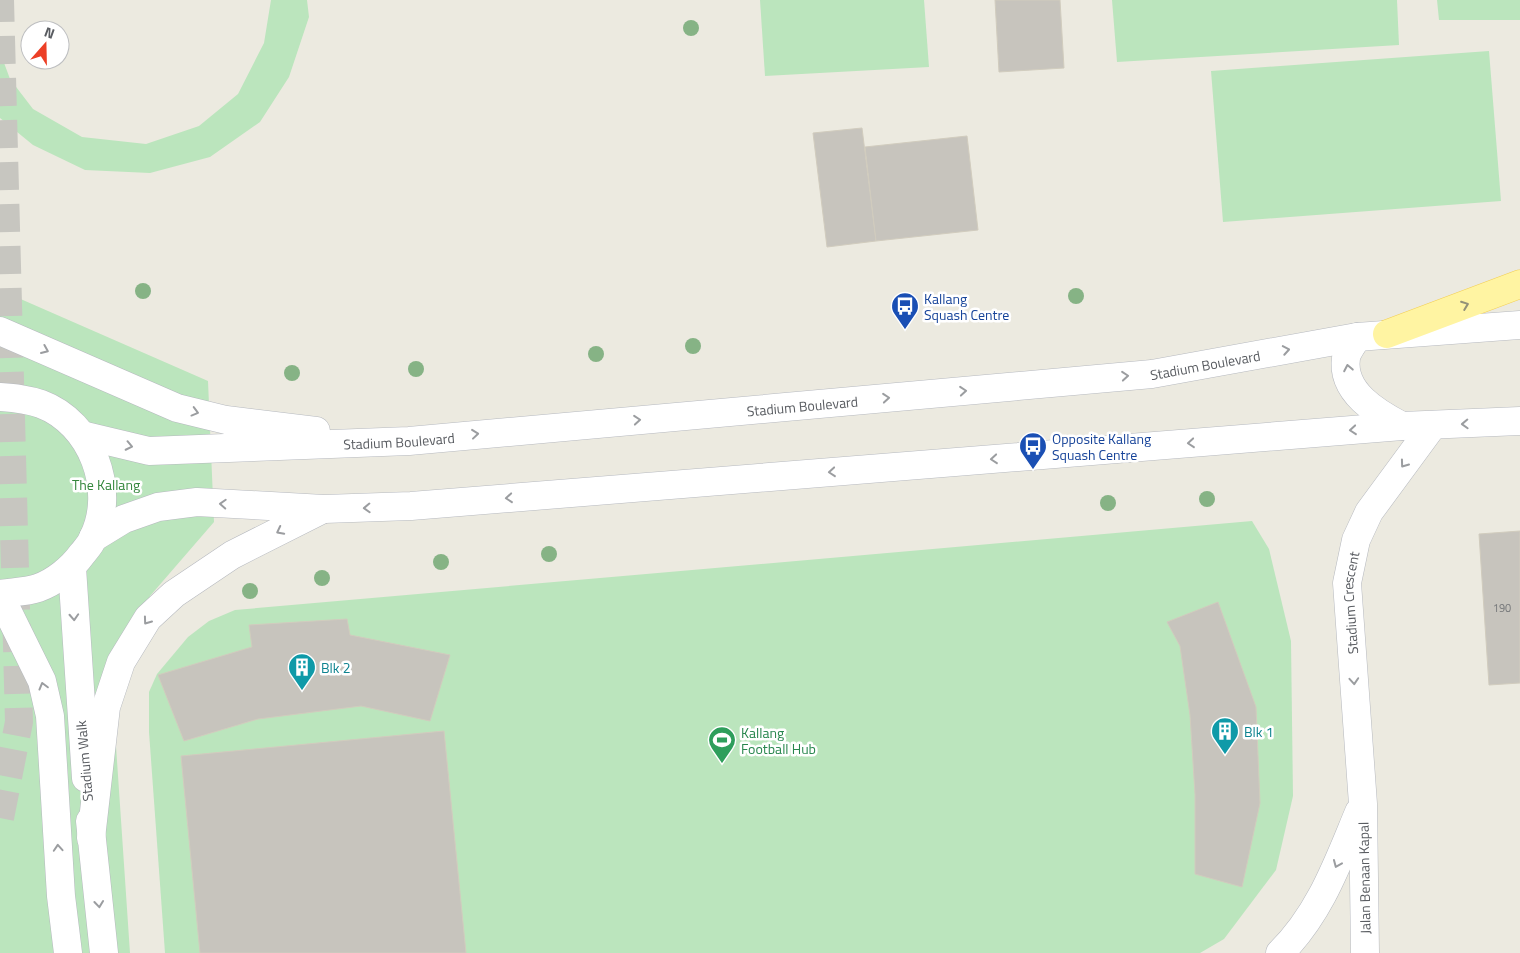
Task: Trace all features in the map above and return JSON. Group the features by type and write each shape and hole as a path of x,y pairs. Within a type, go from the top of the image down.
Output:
{"main road":[{"path":"1387,334 1520,284"}],"street":[{"name":"Stadium Boulevard","path":"82,435 149,450 409,441 1152,374 1357,337 1520,325"},
{"path":"0,331 177,408 226,420 409,441"},
{"path":"1357,337 1346,356 1346,368 1354,389 1378,413 1402,426"},
{"path":"0,397 19,398 43,404 64,417 82,435 99,467 102,503 93,538 72,568 38,588 0,595 42,681 50,716 61,896 68,953"},
{"path":"93,538 124,519 158,507 197,502 324,509 411,506 1402,426 1520,421"},
{"name":"Stadium Crescent","path":"1363,804 1347,583 1356,540 1369,512 1432,425"},
{"path":"91,838 106,707 121,662 148,618 186,585 232,555 324,509"},
{"name":"Stadium Walk","path":"72,568 80,715 104,953"},
{"path":"1280,953 1296,938 1322,898 1363,804"},
{"name":"Jalan Benaan Kapal","path":"1363,804 1365,953"}],"green space":[{"path":"271,0 307,0 309,17 289,77 260,122 210,157 150,173 85,170 33,145 0,118 0,52 10,79 33,109 82,137 146,144 199,126 238,94 264,43"},
{"path":"760,0 924,0 929,67 765,76"},
{"path":"1112,0 1397,0 1399,45 1117,62"},
{"path":"1437,0 1520,0 1520,20 1439,20"},
{"path":"1489,51 1501,201 1223,222 1211,71"},
{"name":"The Kallang","path":"0,290 208,381 214,522 150,596 116,692 116,746 130,953 0,953"},
{"name":"Kallang Football Hub","path":"1252,521 1269,549 1291,641 1293,796 1276,870 1224,939 1200,953 165,953 149,732 149,692 157,674 188,637 209,621 235,610"}],"building":[{"path":"995,0 1060,0 1064,68 999,72"},
{"path":"862,128 876,241 827,247 813,133"},
{"path":"967,136 978,230 876,241 865,147"},
{"path":"1520,531 1520,683 1489,685 1479,534"},
{"name":"Blk 1","path":"1218,602 1256,707 1260,803 1242,887 1195,874 1195,794 1190,715 1180,646 1167,622"},
{"name":"Blk 2","path":"347,619 350,635 450,655 430,721 361,706 258,719 184,741 158,675 252,647 249,625"},
{"path":"444,731 466,953 200,953 181,756"}],"tunnel":[{"path":"0,0 19,722 0,818"}],"place":[{"name":"Kallang Squash Centre","path":"905,330"},
{"name":"Opposite Kallang Squash Centre","path":"1033,470"},
{"name":"Blk 2","path":"302,691"},
{"name":"Blk 1","path":"1225,755"},
{"name":"Kallang Football Hub","path":"722,764"}]}
